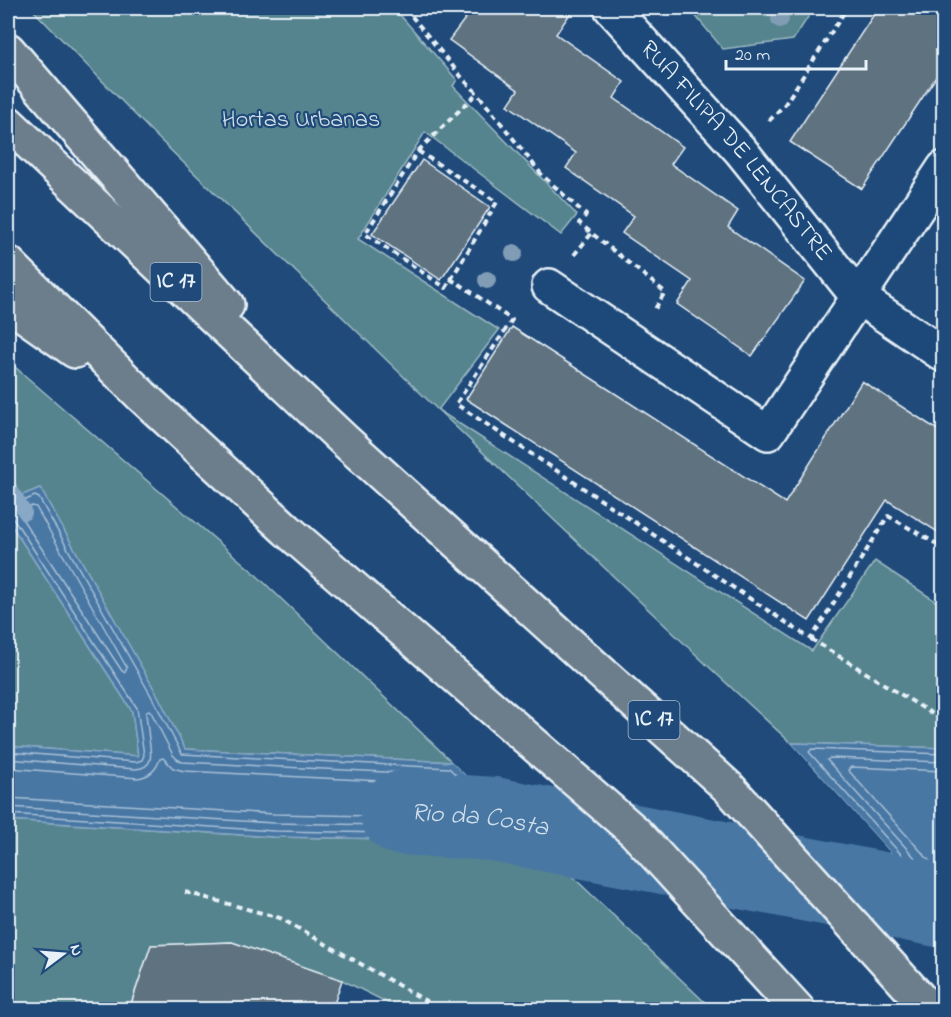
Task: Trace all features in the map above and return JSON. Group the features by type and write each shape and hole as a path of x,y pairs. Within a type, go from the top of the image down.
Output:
{"highway":[{"path":"8,50 351,446"},
{"name":"IC 17","path":"8,123 351,446 729,788 930,1010"},
{"path":"8,262 142,396 287,530 635,832 798,1010"},
{"path":"8,304 142,396"}],"street":[{"name":"RUA FILIPA DE LENCASTRE","path":"611,8 741,151 858,297 944,355"},
{"path":"549,286 768,433 944,168"}],"path":[{"path":"405,8 542,175 586,215 579,223 665,292 654,311"},
{"path":"741,151 785,104 847,8"},
{"path":"418,151 497,202 446,288 365,234 418,151 477,93"},
{"path":"450,279 512,320 456,404 811,639 944,721"},
{"path":"811,639 888,516 944,548"},
{"path":"185,892 280,918 442,1010"}],"green space":[{"name":"Hortas Urbanas","path":"31,8 394,8 457,80 453,86 577,215 561,235 425,132 358,239 499,330 438,410 153,133"},
{"path":"689,8 814,8 793,40 723,49"},
{"path":"8,361 252,571 452,762 185,749 159,698 40,488 8,501"},
{"path":"438,410 812,651 875,561 943,606 943,748 791,743"},
{"path":"8,520 132,711 138,756 8,746"},
{"path":"8,820 273,837 535,841 712,1009 400,1009 342,980 232,942 151,945 129,1009 8,1009"}],"water":[{"path":"40,488 159,698 185,749 452,762 535,841 273,837 8,820 8,746 138,756 132,711 8,520 8,501"},
{"path":"791,743 943,748 943,911"}],"pier":[{"path":"789,741 943,911 944,914 789,745"},
{"path":"449,759 454,760 537,839 538,843"}],"building":[{"path":"473,8 574,8 556,34 624,82 614,98 683,147 671,164 738,211 728,227 805,281 752,356 677,304 692,281 622,233 634,216 566,168 576,153 508,105 518,90 449,40"},
{"path":"878,8 944,8 944,65 862,189 790,142"},
{"path":"422,160 490,207 441,280 372,234"},
{"path":"512,327 785,503 862,381 944,434 944,536 887,500 809,621 466,399"},
{"path":"232,942 342,980 332,1010 129,1010 151,945"}],"waterway":[{"path":"8,484 25,513"},
{"name":"Rio da Costa","path":"402,813 493,819 944,906"}]}
